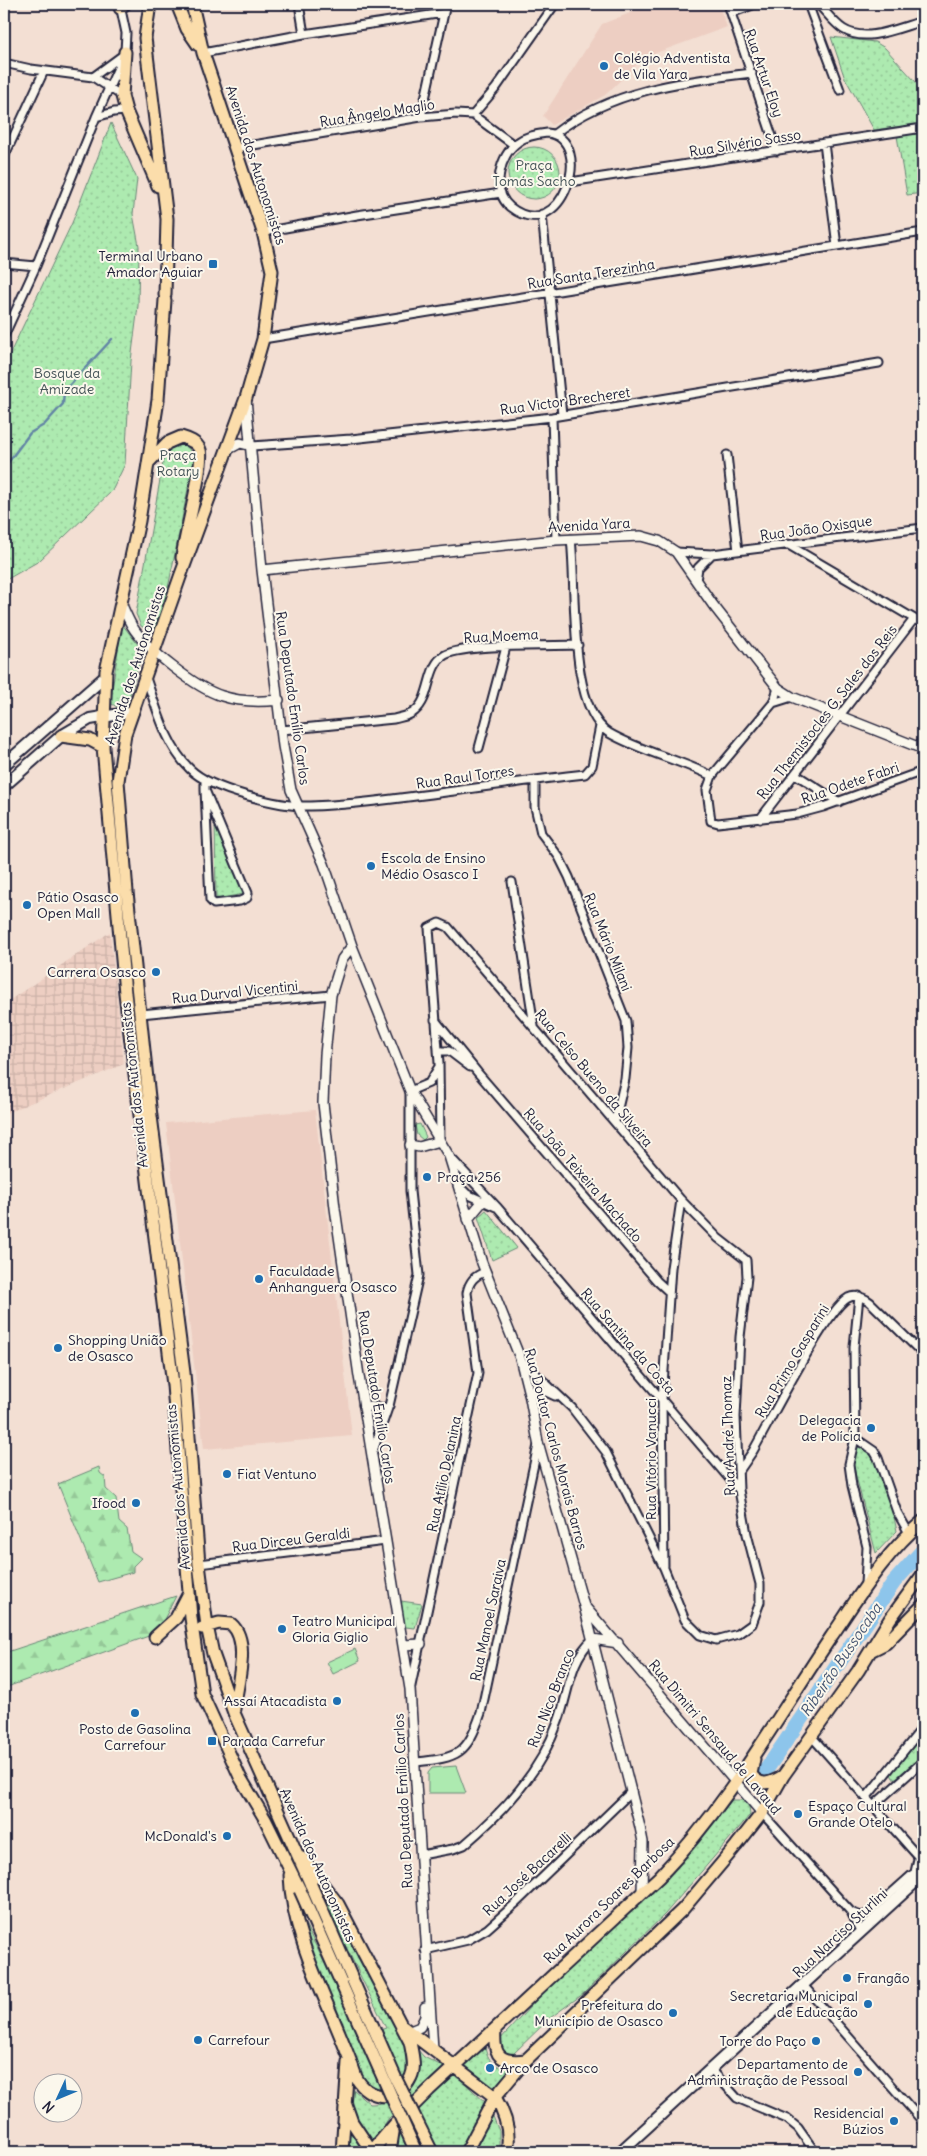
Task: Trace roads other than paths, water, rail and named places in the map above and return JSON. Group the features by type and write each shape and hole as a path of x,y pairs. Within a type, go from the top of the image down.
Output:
{"main road":[{"name":"Avenida dos Autonomistas","path":"150,4 145,38 168,244 165,297 158,400 139,521 106,676 103,747 125,993 173,1385 192,1630 202,1694 240,1777 265,1819 300,1890 416,2152"},
{"path":"177,4 187,28 203,52"},
{"name":"Avenida dos Autonomistas","path":"192,4 203,52 263,232 269,253 272,278 263,339 246,398 125,734 118,781 141,1014 184,1373 199,1564 207,1626 213,1654 234,1713 396,2079 432,2152"},
{"path":"125,52 122,96 126,111 164,201"},
{"path":"148,464 173,438 182,436 201,451 202,463 190,507 180,577"},
{"path":"18,774 5,763 106,676"},
{"path":"4,786 61,736 90,718 133,712"},
{"path":"61,736 90,740 103,747"},
{"name":"Rua Aurora Soares Barbosa","path":"372,2152 395,2124 642,1892 689,1844 736,1784 865,1587 909,1533 923,1521"},
{"path":"466,2152 495,2097 526,2060 683,1908 715,1872 762,1813 783,1776 812,1738 872,1650 890,1619 923,1574"},
{"path":"155,1638 176,1618 189,1593"},
{"path":"872,1650 886,1643 923,1604"},
{"path":"192,1630 219,1623 231,1624 241,1635 242,1654 234,1713"},
{"path":"755,1755 751,1774 756,1781 762,1784 769,1783 783,1776"},
{"path":"290,1873 290,1889 299,1928 356,2077 366,2092 385,2096 399,2091 406,2085 413,2069 410,2042 406,2028 338,1904 313,1869 294,1850"},
{"name":"Rua Narciso Sturlini","path":"620,2152 923,1875"},
{"path":"406,2028 495,2097 504,2111 508,2125 510,2142 508,2152"},
{"path":"495,2031 495,2050 500,2056 506,2060 526,2060"},
{"path":"342,2152 348,2056"},
{"path":"345,2101 352,2122 372,2152"},
{"path":"390,2152 395,2124"}],"street":[{"path":"300,4 304,34"},
{"path":"421,117 446,4"},
{"path":"514,145 473,115 496,88 555,4"},
{"name":"Rua Artur Eloy","path":"728,4 777,150"},
{"path":"731,13 755,4"},
{"path":"808,4 840,90"},
{"path":"818,4 843,29 856,35 868,36 923,20"},
{"path":"4,336 36,266 96,117 125,52 126,33 122,5"},
{"path":"203,52 304,34 444,13"},
{"path":"93,77 125,52"},
{"path":"4,63 44,71 93,77 122,96"},
{"path":"4,158 44,71"},
{"path":"554,134 565,143 569,152 570,182 565,195 557,205 542,214 518,211 506,202 501,193 500,168 514,145 525,138 554,134 596,106 634,93 672,84 752,74"},
{"path":"96,117 126,111"},
{"name":"Rua Ângelo Maglio","path":"235,148 421,117 473,115"},
{"name":"Rua Silvério Sasso","path":"570,182 923,128"},
{"path":"824,143 837,246"},
{"path":"263,232 367,213 501,193"},
{"path":"542,214 562,415"},
{"name":"Rua Santa Terezinha","path":"263,339 550,294 923,232"},
{"path":"4,263 36,266"},
{"name":"Rua Victor Brecheret","path":"252,446 351,440 552,417 714,392 879,363"},
{"name":"Rua Deputado Emílio Carlos","path":"246,398 252,446 262,570 288,775 296,806 324,864 352,946 342,959 331,995 325,1055 323,1103 335,1208 363,1404 410,1689 416,1762 425,1950 433,2049"},
{"path":"552,417 556,540"},
{"path":"229,449 240,443 252,446"},
{"path":"727,455 738,551"},
{"name":"Rua João Oxisque","path":"676,552 712,554 923,528"},
{"name":"Avenida Yara","path":"262,570 556,540 641,536 659,541 676,552 778,688 792,697 923,749"},
{"path":"571,539 581,681 586,702 600,726 645,751 712,776 773,703 778,688"},
{"path":"786,544 923,624"},
{"path":"696,580 698,568 712,554"},
{"path":"122,605 132,626 155,650 207,691 224,697 246,701 279,700"},
{"name":"Rua Themistocles G. Sales dos Reis","path":"760,819 914,619"},
{"name":"Rua Moema","path":"282,730 394,719 409,715 419,706 435,666 445,655 461,650 578,645"},
{"path":"479,748 506,647"},
{"path":"145,678 178,756 205,786 248,893 246,898 240,901 214,904 210,900 205,786"},
{"path":"773,703 792,697"},
{"name":"Rua Raul Torres","path":"205,786 296,806 361,802 588,773 592,766 600,726"},
{"name":"Rua Odete Fabri","path":"712,776 706,790 711,822 724,823 797,814 838,802 923,771"},
{"path":"795,774 838,802"},
{"name":"Rua Mário Milani","path":"535,780 535,807 541,833 569,877 626,1022 627,1061 615,1121"},
{"path":"512,882 534,1026"},
{"name":"Rua Celso Bueno da Silveira","path":"435,1020 429,928 439,923 448,927 682,1200 718,1238 743,1256"},
{"name":"Rua Doutor Carlos Morais Barros","path":"352,946 410,1091 449,1156 486,1272 520,1358 538,1442 593,1639 632,1791 643,1842 642,1892"},
{"name":"Rua Durval Vicentini","path":"141,1014 331,995"},
{"path":"410,1146 419,1147 440,1141 441,1097 435,1020"},
{"name":"Rua João Teixeira Machado","path":"435,1020 478,1073 650,1273 669,1292"},
{"name":"Rua João Teixeira Machado","path":"438,1051 454,1054 478,1073"},
{"path":"372,1455 388,1408 419,1275 410,1191 410,1091 428,1083 436,1074 439,1063"},
{"path":"428,1083 441,1097"},
{"name":"Rua Santina da Costa","path":"449,1156 498,1208 739,1490"},
{"name":"Rua Santina da Costa","path":"456,1181 467,1194 498,1208"},
{"name":"Rua Vitório Vanucci","path":"664,1568 662,1400 669,1292 682,1200"},
{"path":"468,1219 483,1201"},
{"name":"Rua André Thomaz","path":"520,1358 572,1408 614,1466 664,1568 685,1620 700,1635 722,1640 738,1634 752,1624 760,1602 760,1584 747,1534 739,1490 736,1387 748,1266 743,1256"},
{"name":"Rua Atílio Delanina","path":"410,1689 478,1373 467,1293 468,1287 477,1274 486,1272"},
{"path":"865,1587 868,1566 867,1548 850,1471 850,1457 855,1438 854,1347 859,1296 877,1307 923,1354"},
{"name":"Rua Primo Gasparini","path":"739,1470 753,1451 831,1317 843,1302 849,1298 859,1296"},
{"name":"Rua André Thomaz","path":"530,1398 540,1389 551,1393 572,1408"},
{"path":"363,1404 388,1408"},
{"path":"855,1438 874,1451 878,1458 897,1512 909,1533"},
{"name":"Rua Manoel Saraiva","path":"416,1762 442,1759 461,1752 473,1735 481,1713 538,1442"},
{"name":"Rua Dirceu Geraldi","path":"199,1564 386,1540"},
{"name":"Rua Dimitri Sensaud de Lavaud","path":"584,1606 618,1643 736,1784 851,1912 861,1933"},
{"path":"593,1639 618,1643"},
{"name":"Rua Nico Branco","path":"421,1855 454,1849 464,1845 522,1789 543,1756 558,1722 581,1652 593,1639"},
{"path":"403,1645 421,1644"},
{"path":"866,1798 923,1727"},
{"path":"812,1738 921,1860"},
{"path":"873,1806 923,1762"},
{"path":"885,1775 896,1786"},
{"name":"Rua José Bacarelli","path":"425,1950 468,1940 487,1929 632,1791"},
{"name":"Rua Narciso Sturlini","path":"851,1912 861,1916 868,1914 915,1872 921,1860"},
{"name":"Rua Deputado Emílio Carlos","path":"406,2028 420,2027 425,2017 425,1992 428,1980"},
{"path":"803,1985 923,2122"},
{"path":"711,2070 737,2098 787,2119 798,2128 815,2152"}],"waterway":[{"path":"4,468 30,433 44,425 63,404 64,391 112,339"},
{"name":"Ribeirão Bussocaba","path":"764,1773 894,1582 923,1550"}],"place":[{"name":"Colégio Adventista de Vila Yara","path":"604,66"},
{"name":"Terminal Urbano Amador Aguiar","path":"213,264"},
{"name":"Escola de Ensino Médio Osasco I","path":"371,866"},
{"name":"Pátio Osasco Open Mall","path":"27,905"},
{"name":"Carrera Osasco","path":"156,972"},
{"name":"Praça 256","path":"427,1177"},
{"name":"Faculdade Anhanguera Osasco","path":"259,1279"},
{"name":"Shopping União de Osasco","path":"58,1348"},
{"name":"Delegacia de Polícia","path":"871,1428"},
{"name":"Fiat Ventuno","path":"227,1474"},
{"name":"Ifood","path":"136,1503"},
{"name":"Teatro Municipal Gloria Giglio","path":"282,1629"},
{"name":"Assaí Atacadista","path":"337,1701"},
{"name":"Posto de Gasolina Carrefour","path":"135,1713"},
{"name":"Parada Carrefur","path":"212,1741"},
{"name":"Espaço Cultural Grande Otelo","path":"798,1814"},
{"name":"McDonald's","path":"227,1836"},
{"name":"Frangão","path":"847,1978"},
{"name":"Secretaria Municipal de Educação","path":"868,2004"},
{"name":"Prefeitura do Município de Osasco","path":"673,2013"},
{"name":"Carrefour","path":"198,2040"},
{"name":"Torre do Paço","path":"816,2041"},
{"name":"Arco de Osasco","path":"490,2068"},
{"name":"Departamento de Administração de Pessoal","path":"858,2072"},
{"name":"Residencial Búzios","path":"894,2121"}],"park label":[{"name":"Praça Tomás Sacho","path":"534,174"},
{"name":"Bosque da Amizade","path":"67,382"},
{"name":"Praça Rotary","path":"178,464"}]}
